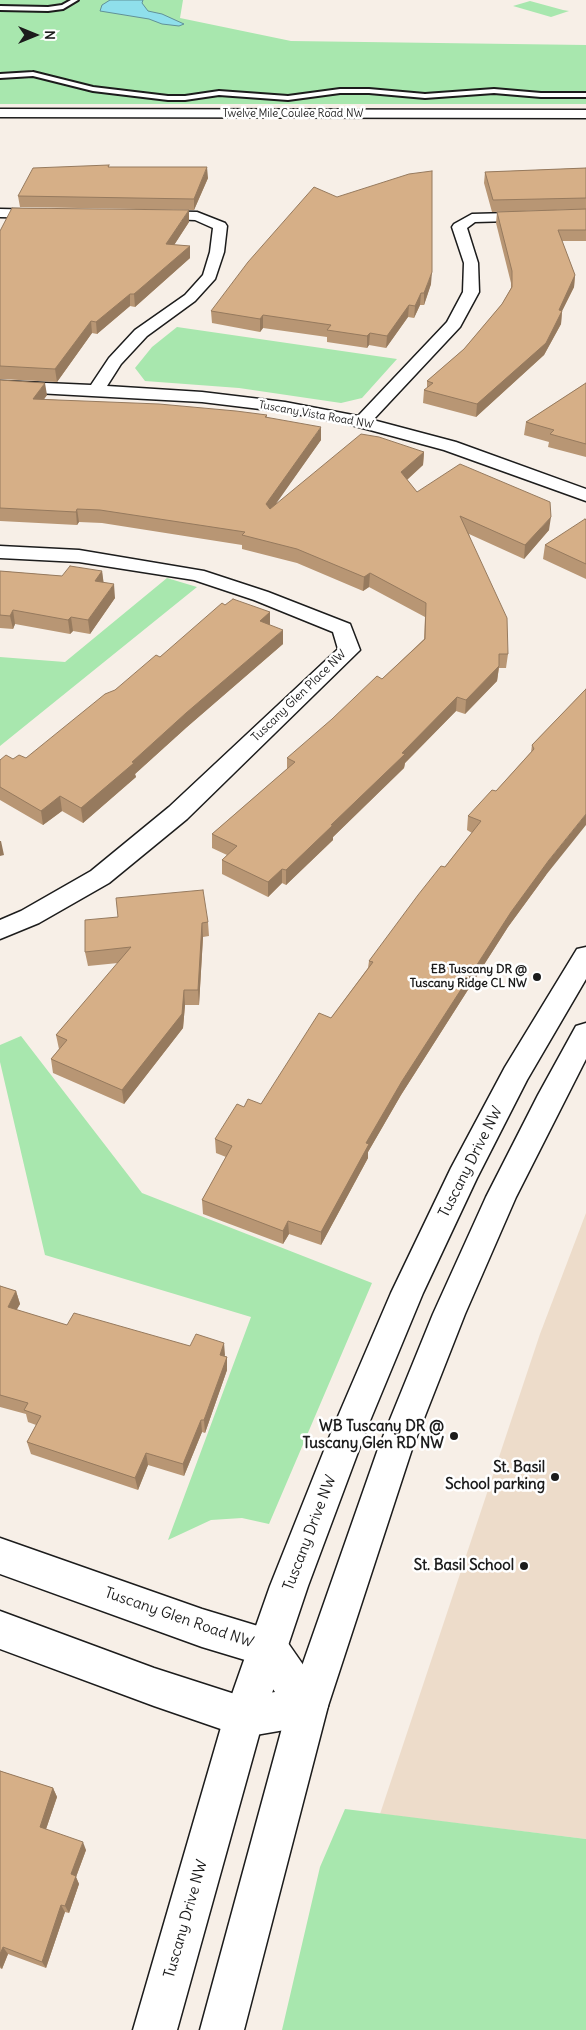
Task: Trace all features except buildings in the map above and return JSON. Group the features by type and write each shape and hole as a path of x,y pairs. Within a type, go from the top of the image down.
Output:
{"street":[{"name":"Twelve Mile Coulee Road NW","path":"0,113 586,114"},
{"path":"0,213 59,214"},
{"path":"96,390 115,361 141,333 190,298 210,276 218,252 220,226 197,216 138,215"},
{"path":"363,422 454,324 471,292 471,263 459,227 472,218 586,215"},
{"name":"Tuscany Vista Road NW","path":"0,386 202,397 285,407 363,422 450,446 586,494"},
{"name":"Tuscany Glen Place NW","path":"0,552 79,556 197,574 262,596 342,628 349,650 178,812 100,877 30,917 0,930"},
{"name":"Tuscany Drive NW","path":"155,2030 244,1717 267,1647 350,1428 411,1284 462,1176 511,1084 586,956"},
{"path":"222,2030 308,1706 395,1449 449,1314 501,1197 552,1095 586,1033"},
{"name":"Tuscany Glen Road NW","path":"0,1556 202,1628 267,1647 308,1706"},
{"path":"0,1630 154,1687 244,1717 308,1706"}],"lane":[{"path":"0,8 37,10 63,7 75,0"},
{"path":"0,76 33,74 93,89 168,98 185,98 219,93 288,98 340,91 369,91 425,96 494,91 541,95 586,95"}],"shaded area":[{"name":"St. Basil School","path":"586,1213 586,1839 380,1814 540,1334"}],"green space":[{"path":"0,0 183,0 180,18 291,41 586,45 586,104 0,104"},
{"path":"530,1 569,11 551,17 513,6"},
{"path":"177,327 397,359 362,398 341,403 239,388 145,381 135,368 152,347"},
{"path":"167,578 197,587 0,746 0,657 65,662"},
{"path":"21,1036 142,1193 372,1283 269,1524 242,1518 211,1520 168,1540 251,1317 45,1255 0,1062 0,1045"},
{"path":"345,1809 586,1839 586,2030 282,2030 320,1867"}],"water":[{"path":"110,0 143,0 142,3 148,11 162,14 184,24 179,26 162,24 149,19 100,11 102,5"}],"place":[{"name":"EB Tuscany DR @ Tuscany Ridge CL NW","path":"537,977"},
{"name":"WB Tuscany DR @ Tuscany Glen RD NW","path":"454,1436"},
{"name":"St. Basil School parking","path":"555,1477"},
{"name":"St. Basil School","path":"524,1566"}]}
